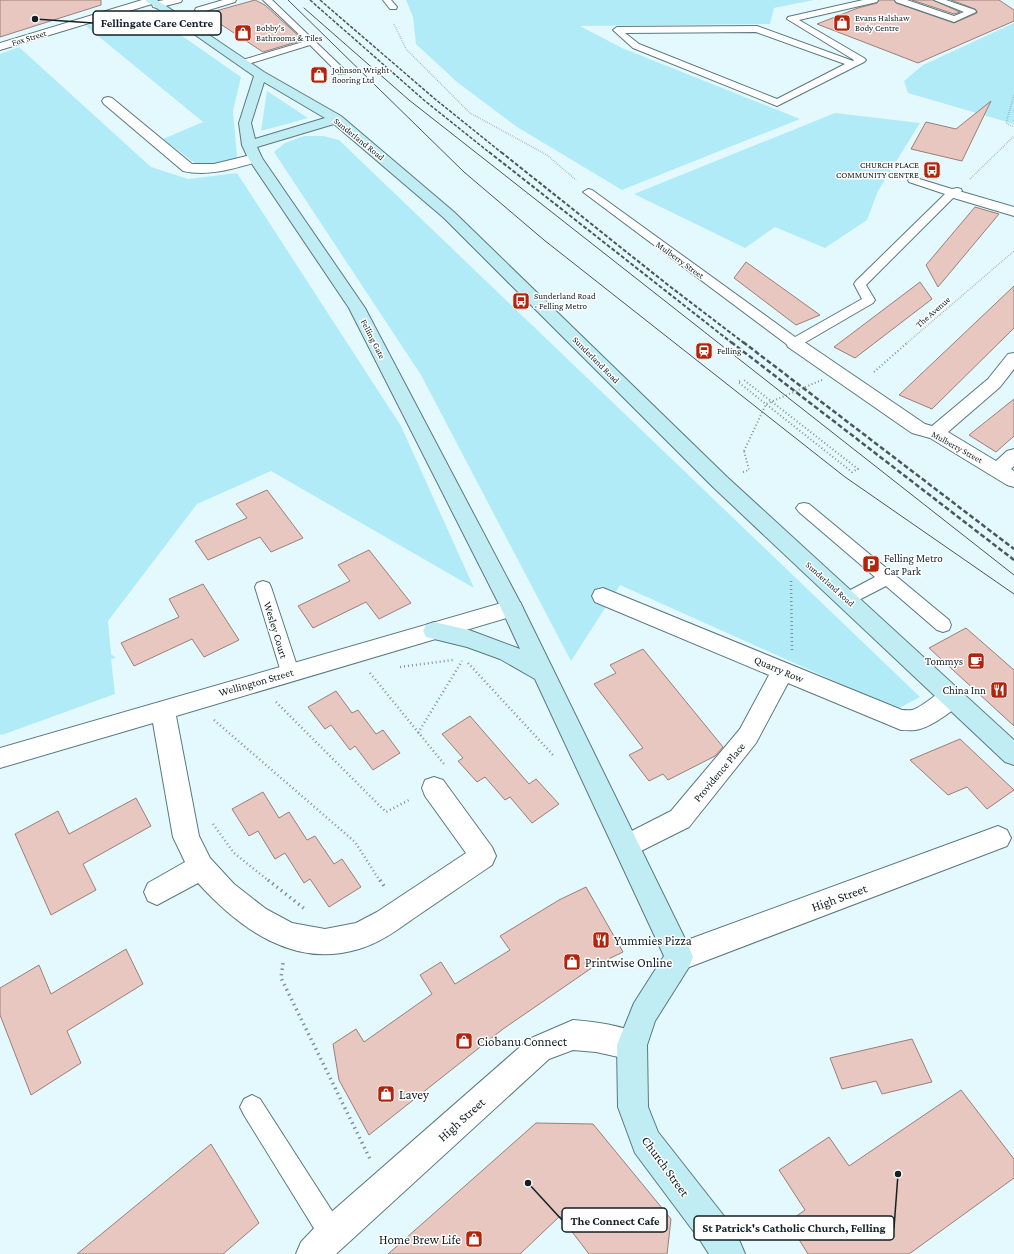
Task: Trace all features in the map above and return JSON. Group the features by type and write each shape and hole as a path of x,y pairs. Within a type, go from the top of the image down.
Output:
{"street":[{"name":"Fox Street","path":"0,47 152,2 178,0"},
{"name":"Sunderland Road","path":"152,2 260,75 336,119 449,215 715,477 1014,755"},
{"name":"Felling Gate","path":"260,75 245,123 252,151 357,308 512,608 679,957"},
{"path":"108,101 188,168 201,170 216,169 252,151 336,119"},
{"path":"955,192 1014,212"},
{"name":"Mulberry Street","path":"794,344 913,426 936,433 1014,480"},
{"path":"936,433 994,383 1014,358"},
{"path":"998,470 1014,455"},
{"name":"Quarry Row","path":"603,596 788,661 901,720 918,720 953,697"},
{"name":"Wellington Street","path":"0,758 512,608"},
{"path":"434,631 469,638 508,653 543,672"},
{"name":"Providence Place","path":"627,846 680,819 748,736 788,661"},
{"path":"163,710 186,837 201,867 225,893 256,918 288,936 325,942 359,936 402,912 483,856 434,788"},
{"name":"High Street","path":"679,957 998,838"},
{"path":"157,892 201,867"},
{"path":"632,1045 644,1013 679,957"},
{"name":"High Street","path":"323,1244 539,1049 573,1035 596,1037 632,1045"},
{"name":"Church Street","path":"632,1045 633,1107 646,1142 712,1228 728,1254"}],"lane":[{"path":"199,10 232,0"},
{"path":"267,0 342,72"},
{"path":"387,0 393,7"},
{"path":"854,64 757,29 617,30 636,46 777,103 854,64 861,60 791,19 874,0"},
{"path":"899,0 954,19 972,12 938,0"},
{"path":"242,63 312,42"},
{"path":"794,344 869,300 860,284 955,192 913,180"},
{"name":"Mulberry Street","path":"588,192 794,344"},
{"path":"804,508 943,625"},
{"path":"847,599 887,578"},
{"name":"Wesley Court","path":"263,587 290,672"},
{"path":"252,1107 323,1244"}],"path":[{"path":"393,7 395,28 406,49 470,113 547,154 588,192"},
{"path":"1014,95 1006,123 1014,127"},
{"path":"978,171 1014,136"},
{"name":"The Avenue","path":"873,373 1014,251"},
{"path":"744,451 766,404 824,379"},
{"path":"740,381 738,382 852,472 858,469 744,380"},
{"path":"788,661 791,582"},
{"path":"392,668 463,659"},
{"path":"418,733 463,659"},
{"path":"463,659 554,756"},
{"path":"280,697 273,699 386,812 434,788 453,775 368,671 376,670"},
{"path":"192,701 355,842 402,912"},
{"path":"211,821 234,853 343,938"},
{"path":"288,936 281,978 384,1188"}],"shaded area":[{"path":"406,0 814,0 774,8 770,24 580,26 622,48 800,119 622,190 517,127 457,82 416,44 413,17"},
{"path":"145,10 241,77 233,111 237,157 232,161 200,167 163,139 203,122 86,26"},
{"path":"1014,23 1014,124 908,93 904,81 923,65"},
{"path":"19,47 151,167 188,179 237,173 401,426 474,588 271,471 197,504 108,621 111,654 116,658 111,659 115,694 2,735 0,734 0,54"},
{"path":"267,91 308,118 261,131"},
{"path":"835,113 920,123 878,191 867,220 825,248 775,227 745,248 634,194"},
{"path":"304,136 323,136 339,140 920,697 897,709 620,585 571,661 421,375 274,152 285,143"}],"building":[{"path":"0,0 101,0 101,5 0,37"},
{"path":"255,0 265,5 303,40 263,52 205,14"},
{"path":"879,0 894,0 896,3 954,23 977,13 977,11 951,0 999,0 1014,10 1014,21 918,63 817,24 858,8 877,3"},
{"path":"912,0 933,0 960,12 954,14"},
{"path":"991,101 962,161 911,149 926,122 956,129"},
{"path":"975,207 999,214 938,287 926,265"},
{"path":"746,262 820,315 796,325 734,278"},
{"path":"920,282 932,299 855,358 834,347"},
{"path":"1014,286 1014,328 932,409 899,395"},
{"path":"1014,399 1014,436 996,452 969,435"},
{"path":"267,490 303,538 271,552 260,537 208,560 195,541 247,518 236,504"},
{"path":"369,550 411,603 379,619 366,602 313,628 298,606 350,581 338,565"},
{"path":"203,584 239,640 204,657 192,639 134,666 121,643 179,617 169,599"},
{"path":"966,628 1014,670 1014,726 929,648"},
{"path":"643,649 723,747 715,756 668,780 663,774 649,781 629,755 643,748 594,684 616,673 610,665"},
{"path":"336,691 352,713 358,710 376,734 383,730 400,753 373,770 355,746 350,750 331,725 325,729 308,707"},
{"path":"470,716 529,784 536,779 559,804 532,823 510,797 505,800 485,777 477,782 458,761 463,758 442,734"},
{"path":"960,739 1014,790 987,809 967,787 948,795 910,760"},
{"path":"263,792 279,818 289,812 307,840 315,836 334,864 342,859 361,887 329,907 310,879 304,883 285,853 275,859 258,831 249,836 232,809"},
{"path":"136,798 151,826 83,864 96,890 51,915 15,834 58,811 69,834"},
{"path":"586,887 623,952 596,965 503,1029 369,1135 339,1080 333,1044 356,1029 364,1042 432,994 420,975 441,962 455,984 510,950 500,936 559,900"},
{"path":"126,949 143,984 67,1031 81,1063 31,1095 0,1015 0,988 39,965 51,994"},
{"path":"912,1039 932,1082 882,1094 876,1081 842,1089 830,1058"},
{"path":"961,1090 1014,1159 1014,1178 909,1254 808,1254 788,1222 805,1210 779,1170 829,1137 849,1166"},
{"path":"536,1123 593,1124 671,1219 667,1254 589,1254 560,1216 520,1254 388,1254"},
{"path":"211,1144 259,1223 223,1254 77,1254"}],"tram line":[{"path":"288,0 464,172 544,240 845,477 1014,594"},
{"path":"304,8 409,100 1014,575"}],"railway":[{"path":"310,0 425,101 490,153"},
{"path":"320,0 435,99 502,153"},
{"path":"489,152 732,343"},
{"path":"501,152 668,285 744,343"},
{"path":"731,342 1014,560"},
{"path":"743,342 1014,549"}],"place":[{"name":"Fellingate Care Centre","path":"35,19"},
{"name":"Evans Halshaw Body Centre","path":"842,23"},
{"name":"Bobby's Bathrooms & Tiles","path":"243,33"},
{"name":"Johnson Wright flooring Ltd","path":"319,75"},
{"name":"CHURCH PLACE COMMUNITY CENTRE","path":"932,170"},
{"name":"Sunderland Road - Felling Metro","path":"521,301"},
{"name":"Felling","path":"704,351"},
{"name":"Felling Metro Car Park","path":"871,564"},
{"name":"Tommys","path":"976,661"},
{"name":"China Inn","path":"999,690"},
{"name":"Yummies Pizza","path":"601,940"},
{"name":"Printwise Online","path":"572,962"},
{"name":"Ciobanu Connect","path":"464,1041"},
{"name":"Lavey","path":"386,1094"},
{"name":"St Patrick's Catholic Church, Felling","path":"898,1174"},
{"name":"The Connect Cafe","path":"528,1183"},
{"name":"Home Brew Life","path":"474,1239"}]}
